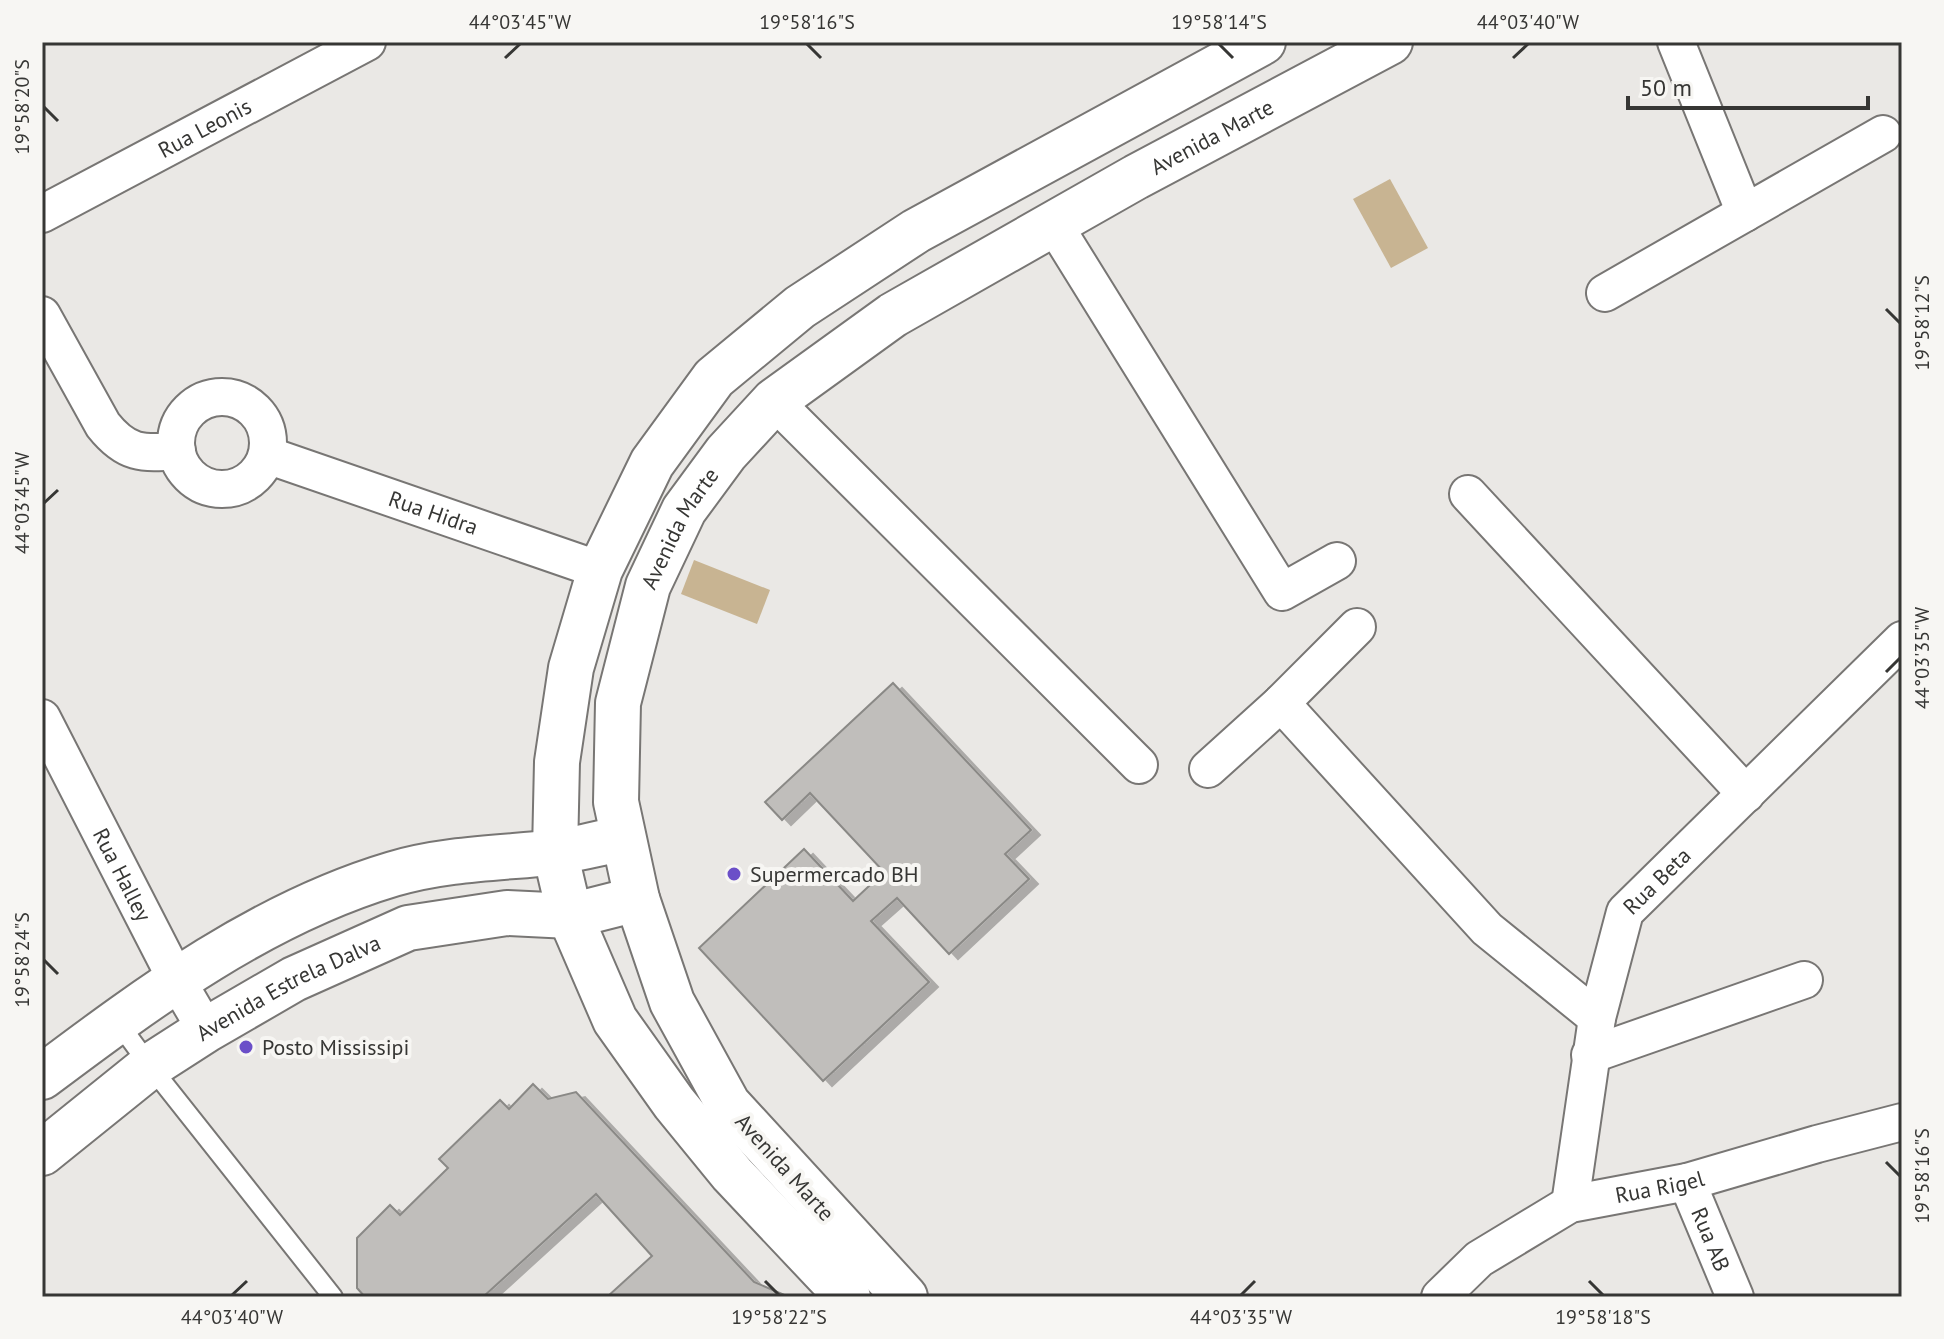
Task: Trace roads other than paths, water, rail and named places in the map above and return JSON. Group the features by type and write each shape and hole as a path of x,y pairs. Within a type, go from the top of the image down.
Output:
{"street":[{"name":"Rua Leonis","path":"42,214 367,42"},
{"name":"Avenida Marte","path":"848,1297 732,1174 674,1103 615,1020 570,916 555,852 557,762 571,668 600,570 652,463 714,378 800,307 916,231 1263,42"},
{"name":"Avenida Marte","path":"905,1297 728,1104 672,1002 637,899 616,802 618,703 648,586 684,510 726,453 774,401 893,315 1053,223 1390,42"},
{"path":"1676,42 1745,213"},
{"path":"1605,293 1883,134"},
{"path":"1053,223 1282,592 1337,561"},
{"path":"42,315 115,441 131,450 146,453 177,451"},
{"path":"217,398 232,398 257,413 269,441 267,455 253,479 227,490 200,484 189,476 177,451 176,436 181,421 203,401 217,398"},
{"path":"774,401 1139,765"},
{"name":"Rua Hidra","path":"267,455 600,570"},
{"path":"1468,494 1746,794"},
{"path":"600,570 648,586"},
{"path":"1208,769 1281,703 1357,627"},
{"name":"Rua Beta","path":"1570,1204 1590,1055 1625,912 1902,640"},
{"path":"1281,703 1487,929 1597,1018"},
{"name":"Rua Halley","path":"42,718 176,979 206,1030"},
{"path":"42,1077 176,979 314,901 396,873 477,859 555,852 622,839"},
{"name":"Avenida Estrela Dalva","path":"42,1153 150,1066 206,1030 294,979 408,928 507,913 570,916 637,899"},
{"path":"1590,1055 1804,980"},
{"name":"Rua Rigel","path":"1440,1297 1479,1259 1570,1204 1687,1182 1902,1122"},
{"name":"Rua AB","path":"1687,1182 1735,1297"}],"lane":[{"path":"117,1021 333,1297"}],"place":[{"name":"Supermercado BH","path":"734,874"},
{"name":"Posto Mississipi","path":"246,1047"}]}
